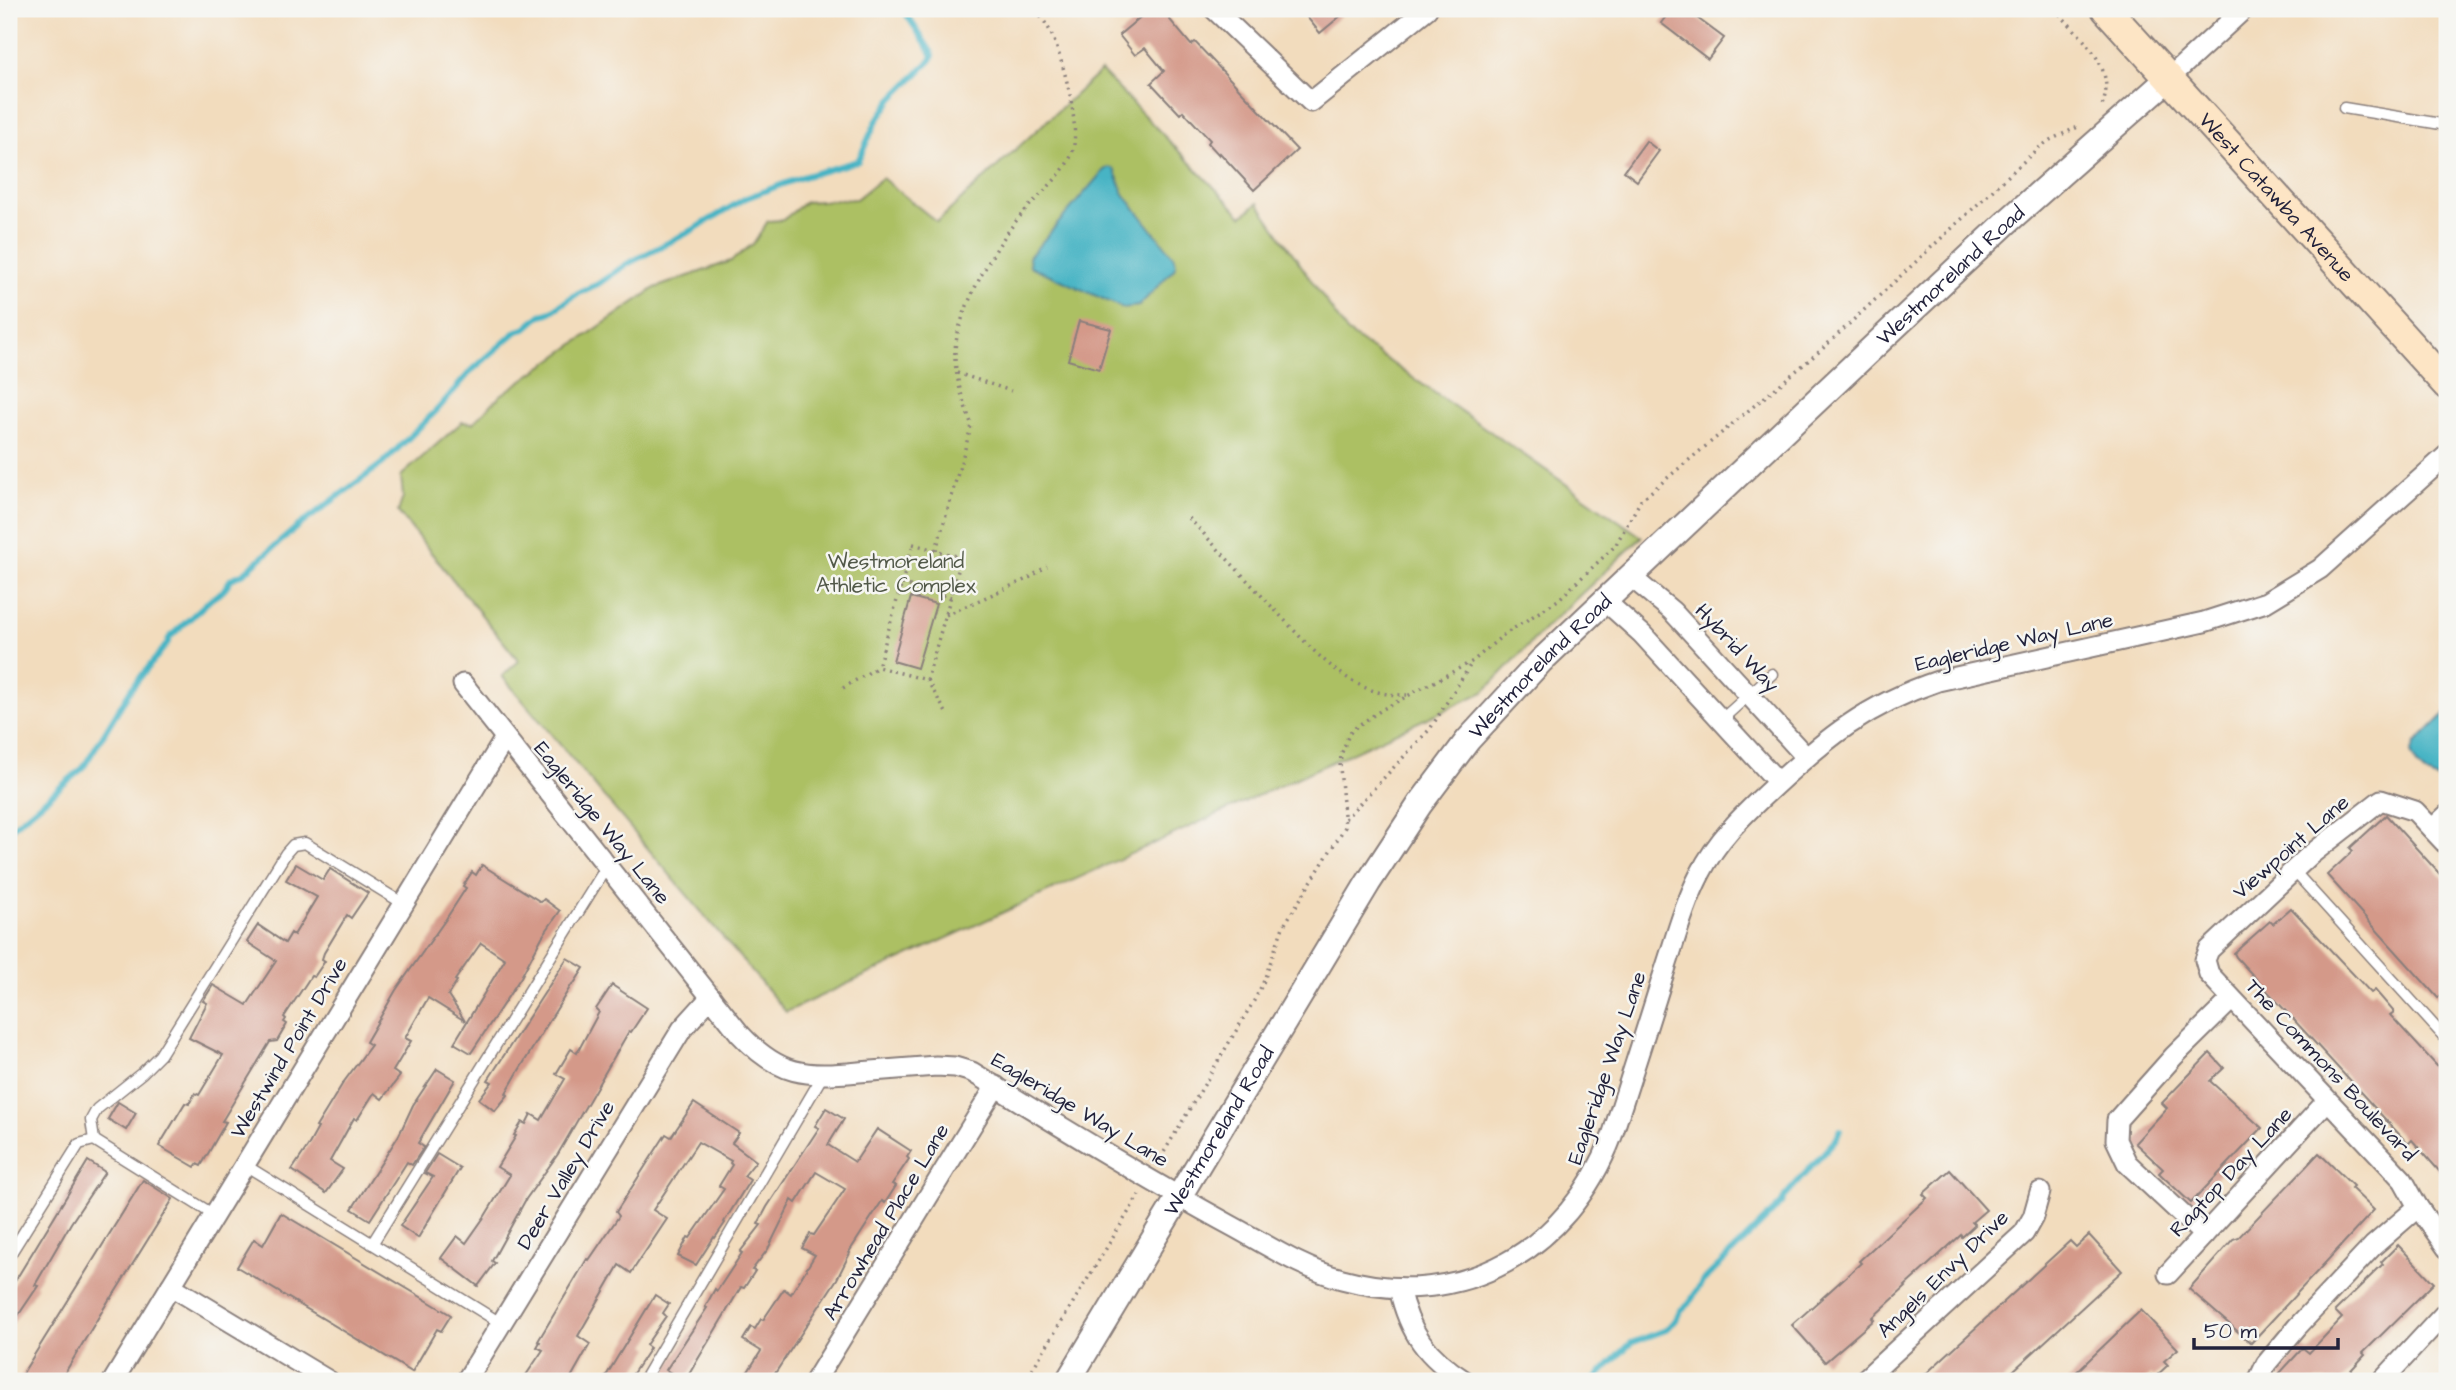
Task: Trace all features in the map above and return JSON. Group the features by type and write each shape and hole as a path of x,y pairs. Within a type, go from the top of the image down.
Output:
{"main road":[{"name":"West Catawba Avenue","path":"2106,9 2447,385"}],"street":[{"path":"1214,9 1311,102 1427,9"},
{"path":"2169,79 2244,9"},
{"name":"Westmoreland Road","path":"1068,1381 1368,883 1420,804 1468,740 1541,661 1604,600 2008,221 2169,79"},
{"name":"Eagleridge Way Lane","path":"463,684 755,1050 790,1070 823,1075 946,1067 972,1072 1179,1197 1320,1272 1359,1284 1421,1288 1463,1280 1503,1264 1539,1241 1571,1211 1584,1194 1600,1166 1612,1136 1684,912 1700,873 1717,845 1738,820 1830,736 1871,709 1926,684 1961,674 2204,622 2266,602 2320,569 2447,455"},
{"name":"Hybrid Way","path":"1630,576 1672,611 1806,757"},
{"path":"1604,600 1642,634 1778,782"},
{"name":"Westwind Point Drive","path":"113,1381 505,738"},
{"name":"Viewpoint Lane","path":"2206,960 2209,950 2294,871 2335,834 2381,800 2415,811 2447,845"},
{"path":"2432,829 2447,815"},
{"name":"The Commons Boulevard","path":"2206,960 2209,974 2403,1181 2447,1248"},
{"name":"Deer Valley Drive","path":"467,1381 682,1029 711,997"},
{"path":"2204,1235 2127,1163 2116,1140 2117,1120 2174,1056 2232,999"},
{"name":"Arrowhead Place Lane","path":"815,1381 996,1086"},
{"name":"Ragtop Day Lane","path":"2168,1274 2328,1101"},
{"name":"Angels Envy Drive","path":"1863,1381 2024,1233 2033,1217 2040,1192"},
{"path":"2258,1381 2266,1364 2297,1327 2373,1246 2418,1207"},
{"path":"171,1286 329,1381"},
{"path":"1399,1288 1409,1321 1423,1346 1439,1363 1465,1381"},
{"path":"2382,1381 2447,1311"}],"lane":[{"path":"2344,108 2447,125"},
{"path":"1721,720 1772,674"},
{"path":"93,1140 92,1120 97,1109 160,1055 285,853 293,845 305,843 404,904"},
{"path":"373,1244 607,866"},
{"path":"2294,871 2447,1040"},
{"path":"643,1381 823,1075"},
{"path":"10,1253 79,1144 93,1140 214,1215"},
{"path":"245,1165 502,1324"}],"path":[{"path":"936,550 971,424 957,373 957,337 986,268 1004,237 1065,166 1075,144 1073,110 1067,86 1050,33 1035,9"},
{"path":"957,373 1011,391"},
{"path":"1189,518 1309,646 1334,668 1358,684 1378,692 1387,695 1410,695"},
{"path":"843,688 878,667 913,544 936,550 961,560 928,680 948,716"},
{"path":"946,615 1029,578 1048,566"},
{"path":"902,584 951,597"},
{"path":"1345,819 1430,730 1473,661"},
{"path":"878,667 928,680"}],"green space":[{"name":"Westmoreland Athletic Complex","path":"1101,71 1242,216 1258,203 1347,332 1642,537 1548,625 1484,692 786,1012 502,676 519,661 398,512 403,497 401,476 462,422 473,423 501,395 655,288 731,261 753,244 768,221 783,220 805,202 856,199 882,178 937,222"}],"water":[{"path":"1109,167 1114,169 1124,194 1173,256 1176,264 1139,306 1123,308 1030,266 1029,257"},
{"path":"2447,712 2447,779 2441,779 2425,773 2411,753 2415,744"}],"building":[{"path":"1150,9 1161,9 1191,45 1195,42 1297,150 1254,190 1208,143 1210,140 1183,111 1180,114 1151,83 1164,71 1145,48 1135,55 1119,35"},
{"path":"1315,9 1349,9 1320,33 1306,16"},
{"path":"1672,9 1685,9 1724,38 1708,59 1661,23"},
{"path":"1646,141 1659,151 1637,181 1624,171"},
{"path":"1079,321 1111,329 1099,369 1068,360"},
{"path":"911,597 936,604 917,668 893,661"},
{"path":"2386,815 2447,882 2447,989 2438,998 2327,875 2353,851 2350,848"},
{"path":"296,864 323,880 330,869 368,893 351,918 347,915 324,953 322,959 325,961 314,977 311,976 284,1017 287,1024 277,1041 270,1042 222,1121 226,1122 201,1166 197,1164 195,1167 159,1146 185,1103 189,1104 195,1093 199,1095 223,1055 189,1038 207,1003 203,1001 213,985 247,1005 276,961 247,942 258,925 285,943 291,933 294,935 317,897 286,880"},
{"path":"482,865 541,902 544,899 560,911 471,1053 454,1043 505,959 481,943 455,980 457,981 448,995 465,1021 428,998 405,1038 411,1041 393,1071 400,1076 382,1099 374,1093 357,1120 354,1118 330,1161 343,1169 326,1193 292,1170 343,1083 371,1045 366,1042 396,990 466,888 463,886 472,872 476,875"},
{"path":"2291,908 2371,993 2375,990 2394,1012 2390,1015 2447,1077 2447,1180 2412,1140 2408,1144 2236,957 2234,953 2270,921 2273,924"},
{"path":"567,958 584,968 518,1072 506,1093 508,1095 495,1111 479,1099 492,1082 488,1080"},
{"path":"612,985 647,1008 631,1032 629,1031 558,1154 526,1199 492,1261 495,1263 478,1286 441,1258 457,1236 466,1243 485,1216 510,1175 497,1167 516,1136 514,1135 522,1122 526,1124 531,1114 541,1120 565,1079 556,1074 571,1049 577,1053 599,1012 596,1009"},
{"path":"2210,1053 2224,1068 2210,1081 2262,1128 2191,1203 2159,1173 2163,1169 2135,1143 2167,1108 2162,1103"},
{"path":"437,1069 455,1080 418,1143 424,1147 412,1165 407,1162 370,1220 352,1209"},
{"path":"118,1102 136,1113 126,1130 108,1119"},
{"path":"694,1103 739,1133 732,1143 756,1161 744,1176 750,1180 725,1223 696,1265 678,1256 688,1237 690,1238 724,1189 719,1186 732,1165 731,1161 698,1142 653,1210 667,1219 631,1273 619,1265 578,1336 590,1344 569,1381 522,1381 543,1350 537,1347 540,1342 538,1341 587,1259 589,1260 619,1216 616,1212 666,1134 671,1137"},
{"path":"826,1108 844,1119 828,1145 855,1162 877,1129 911,1151 907,1157 909,1159 892,1184 896,1186 885,1203 882,1201 849,1252 837,1279 770,1381 742,1381 761,1351 743,1340 751,1327 755,1329 761,1319 763,1320 784,1289 791,1294 815,1255 802,1248 845,1189 816,1172 796,1203 792,1200 768,1249 752,1270 755,1271 744,1288 741,1287 685,1381 666,1370 707,1308 705,1307 715,1289 717,1291 742,1253 740,1252 761,1225 758,1224 767,1207 819,1128 815,1126"},
{"path":"2319,1153 2374,1210 2251,1343 2189,1289 2233,1239 2239,1237"},
{"path":"437,1154 460,1168 418,1238 400,1226 433,1177 425,1173"},
{"path":"88,1161 105,1172 71,1223 35,1285 38,1286 9,1329 9,1291"},
{"path":"1950,1170 1986,1210 1972,1222 1975,1225 1905,1286 1872,1318 1874,1320 1825,1362 1792,1325 1861,1263 1859,1261 1927,1198 1923,1194"},
{"path":"143,1180 173,1199 111,1299 60,1381 18,1381"},
{"path":"281,1213 451,1315 441,1331 437,1329 412,1372 237,1267 254,1239 263,1245"},
{"path":"2089,1235 2122,1271 2002,1381 1918,1381 2070,1241 2076,1247"},
{"path":"2398,1245 2434,1283 2363,1353 2365,1355 2341,1381 2286,1381 2279,1374 2303,1348 2309,1353 2342,1318 2335,1311 2383,1264 2381,1262"},
{"path":"655,1295 669,1304 663,1313 666,1316 646,1345 650,1348 628,1381 603,1381"},
{"path":"2141,1310 2178,1349 2164,1361 2168,1365 2154,1378 2151,1375 2144,1381 2067,1381"}],"waterway":[{"path":"9,830 83,768 131,689 170,637 223,591 231,579 244,573 297,527 383,463 437,410 470,372 517,331 525,329 541,315 598,284 627,264 691,231 746,198 802,177 858,161 876,122 892,99 933,55 903,9"},
{"path":"1593,1381 1631,1343 1666,1330 1690,1302 1702,1282 1782,1203 1785,1196 1837,1138 1840,1130"}]}
